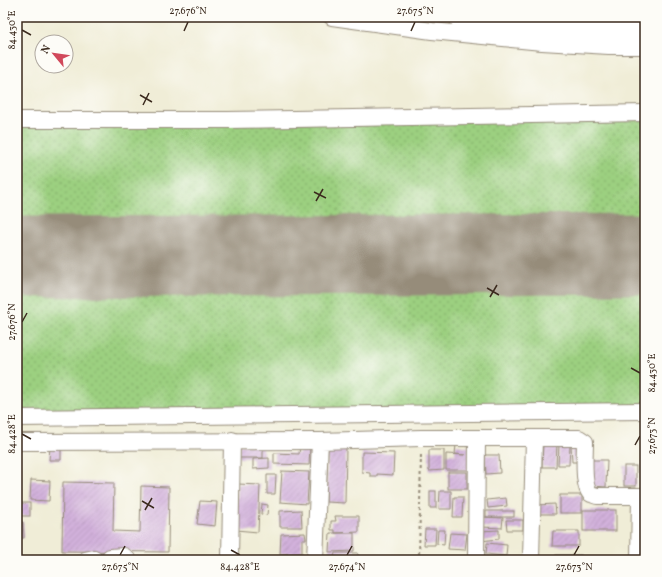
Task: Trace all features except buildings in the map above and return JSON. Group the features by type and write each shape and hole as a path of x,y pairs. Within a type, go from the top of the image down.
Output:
{"highway":[{"path":"460,17 589,28 645,27"}],"street":[{"path":"332,17 432,31 542,42 609,46 645,46"},
{"path":"17,120 227,120 645,113"},
{"path":"17,418 645,411"},
{"path":"530,560 534,438"},
{"path":"17,442 579,438 585,442 586,482 587,489 591,494 597,496 642,496 639,560"},
{"path":"476,560 477,439"},
{"path":"230,560 232,440"},
{"path":"315,560 320,441"},
{"path":"110,557 124,556 128,560"}],"path":[{"path":"419,560 421,438"}],"green space":[{"path":"645,119 645,232 17,236 17,125"},
{"path":"645,285 645,408 17,413 17,289"}],"runway":[{"path":"17,257 645,254"}]}
